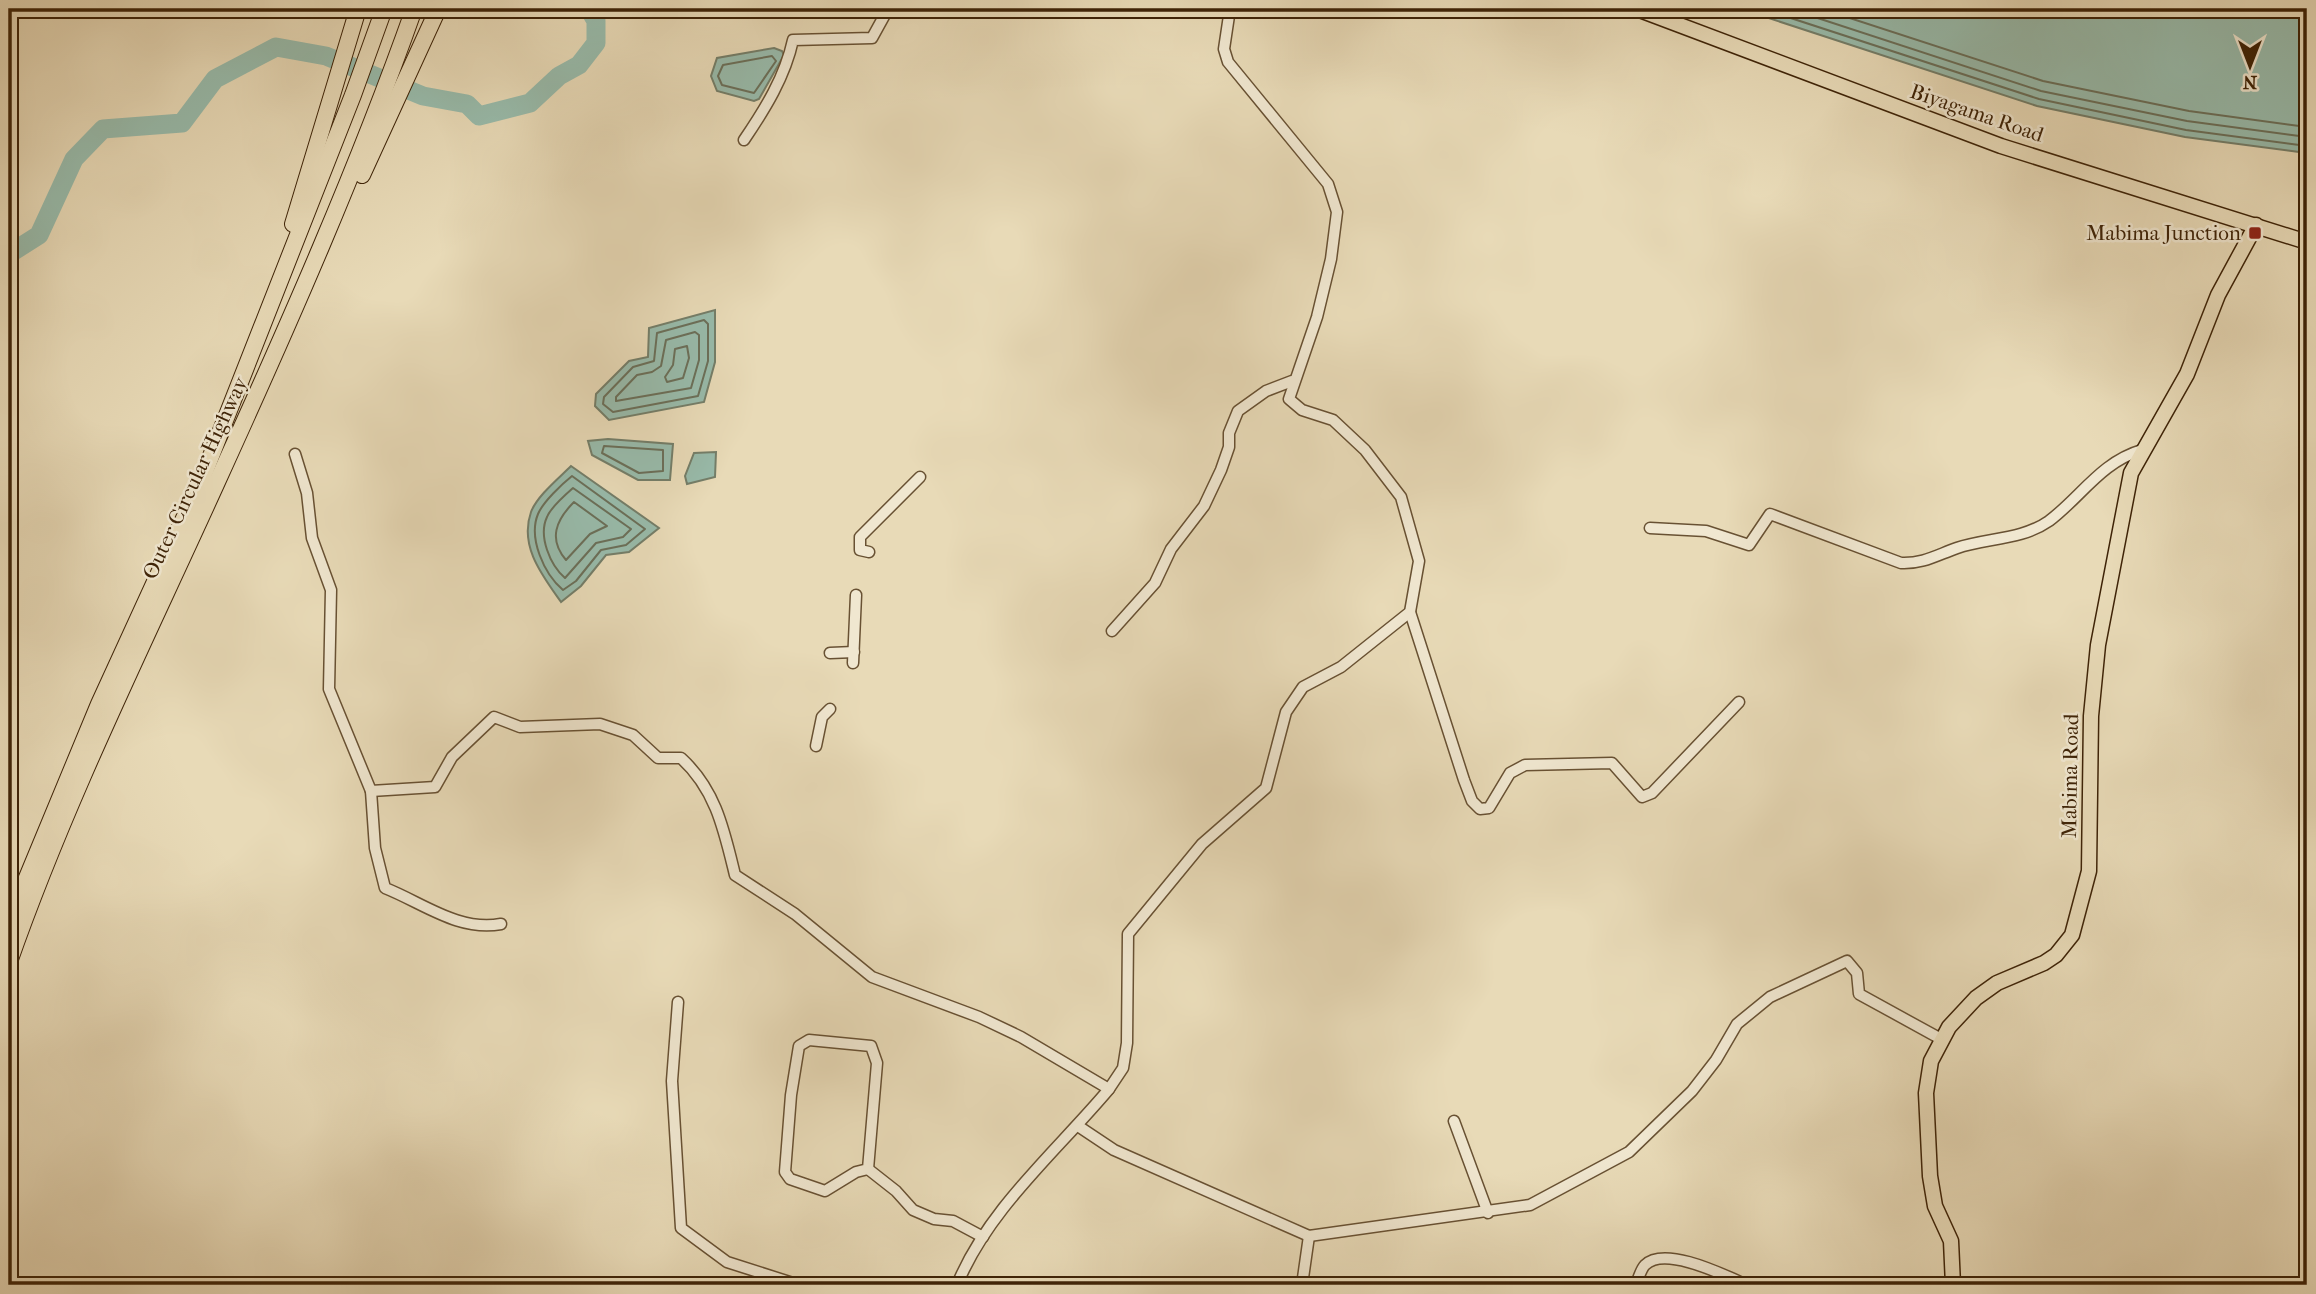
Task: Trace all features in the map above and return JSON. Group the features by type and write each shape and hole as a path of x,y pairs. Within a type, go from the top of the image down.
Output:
{"highway":[{"path":"270,307 359,9"},
{"name":"Outer Circular Highway","path":"9,962 43,869 270,307 384,9"},
{"name":"Outer Circular Highway","path":"9,921 57,800 292,314 357,164 414,9"},
{"path":"292,314 391,116 438,9"}],"main road":[{"name":"Biyagama Road","path":"1637,9 2001,146 2307,242"},
{"name":"Mabima Road","path":"1953,1285 1951,1241 1936,1206 1930,1177 1927,1075 1941,1039 1984,991 2056,955 2072,935 2078,921 2089,871 2091,716 2098,645 2131,473 2141,450 2187,374 2218,295 2256,225"}],"street":[{"path":"744,140 771,97 789,58 793,40 872,38 888,9"},
{"path":"1230,9 1224,50 1228,62 1328,184 1337,212 1331,259 1317,317 1289,399 1302,410 1333,420 1365,450 1401,497 1419,561 1410,612 1472,801 1480,809 1489,808 1510,773 1525,765 1612,763 1642,797 1652,793 1739,702"},
{"path":"1112,631 1155,583 1171,549 1204,506 1221,470 1229,447 1229,433 1238,411 1266,391 1293,381"},
{"path":"1650,528 1706,531 1749,545 1770,514 1901,563 1916,564 1959,547 2008,538 2048,522 2104,469 2126,455 2141,450"},
{"path":"295,454 306,493 312,538 331,590 329,690 371,790 374,838 385,888 482,928 501,924"},
{"path":"869,552 860,550 860,537 920,477"},
{"path":"830,653 853,658 856,595"},
{"path":"957,1285 969,1256 983,1237 1109,1089 1123,1068 1127,1043 1128,934 1202,844 1266,788 1286,712 1303,687 1341,667 1410,612"},
{"path":"816,746 822,717 830,709"},
{"path":"371,790 435,787 452,757 494,717 520,727 600,724 633,735 658,758 681,758 695,771 718,807 735,875 795,915 872,977 1011,1032 1109,1089"},
{"path":"1078,1126 1114,1150 1309,1236 1530,1205 1629,1152 1692,1091 1716,1060 1737,1024 1770,997 1847,961 1857,973 1859,994 1941,1039"},
{"path":"678,1002 672,1081 681,1228 727,1262 799,1285"},
{"path":"809,1040 871,1046 874,1049 877,1063 868,1169 856,1172 825,1191 788,1178 785,1172 791,1096 799,1046 803,1042 809,1040"},
{"path":"1454,1121 1488,1213"},
{"path":"868,1169 920,1214 953,1221 983,1237"},
{"path":"1303,1285 1309,1236"},
{"path":"1636,1285 1645,1265 1655,1260 1670,1259 1693,1263 1746,1285"},
{"path":"1825,1285 1841,1285"}],"water":[{"path":"1741,9 2267,9 2307,12 2307,153 2185,137 2037,106"},
{"path":"774,48 782,51 784,55 759,99 754,101 717,91 711,76 717,58"},
{"path":"715,310 715,362 704,402 609,420 595,406 596,394 629,361 648,357 649,328"},
{"path":"608,439 673,444 670,480 638,480 592,455 588,441"},
{"path":"716,452 715,477 687,484 685,476 694,453"},
{"path":"571,466 659,528 629,552 606,555 581,586 561,602 534,560 528,525 538,500"}],"waterway":[{"path":"9,254 39,235 74,159 103,129 182,123 215,79 276,47 326,56 423,96 467,104 479,116 530,103 559,76 579,65 596,43 596,21 589,9"}],"place":[{"name":"Mabima Junction","path":"2255,233"}]}
